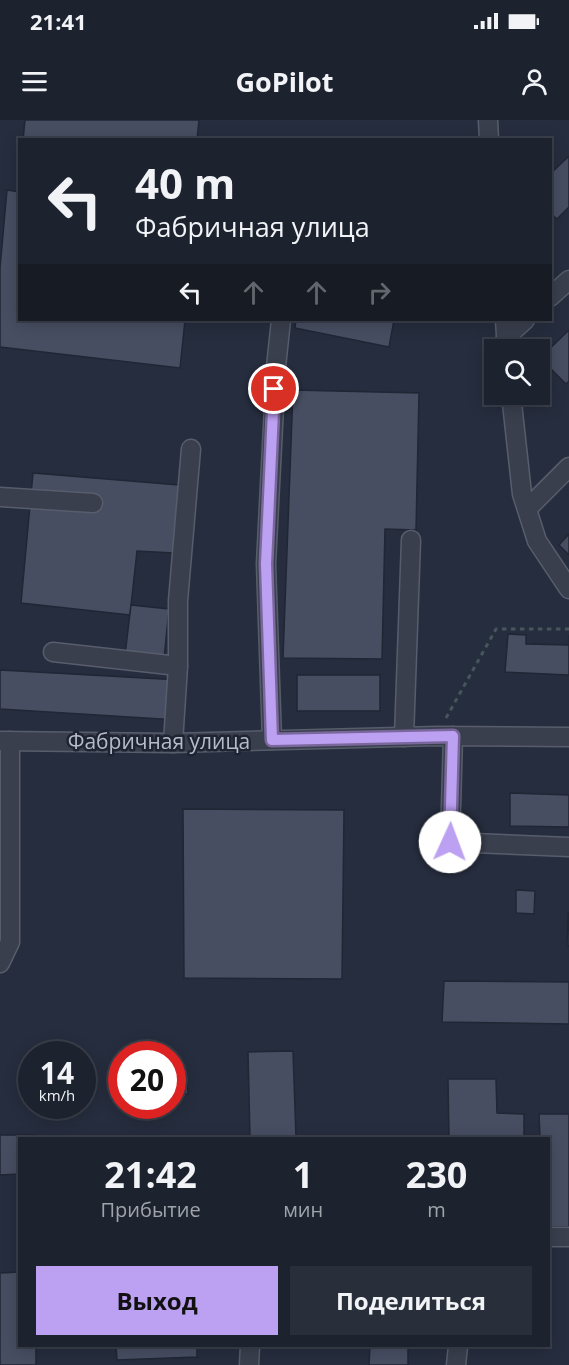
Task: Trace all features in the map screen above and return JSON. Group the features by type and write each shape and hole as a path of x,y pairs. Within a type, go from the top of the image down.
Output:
{"lane":[{"path":"488,120 489,138"},
{"path":"552,295 569,280"},
{"path":"272,740 266,564 276,367 281,321"},
{"path":"506,335 524,321"},
{"path":"512,405 522,494 537,541 569,589"},
{"path":"173,743 178,666 178,601 191,449"},
{"path":"527,509 569,467"},
{"path":"0,497 93,503"},
{"path":"404,737 411,540"},
{"path":"53,652 178,666"},
{"path":"445,736 450,842 569,847"},
{"name":"Фабричная улица","path":"5,741 173,743 445,736 569,737"},
{"path":"0,963 10,942 5,741"},
{"path":"550,1237 569,1238"},
{"path":"249,1365 250,1347"},
{"path":"456,1365 458,1347"}],"path":[{"path":"445,736 454,702 496,629 569,629"}],"building":[{"path":"25,120 199,120 197,138 23,138"},
{"path":"569,156 569,207 557,219 552,215 552,172"},
{"path":"7,190 18,192 18,321 185,321 180,368 0,347 0,268"},
{"path":"296,321 394,321 389,347 295,328"},
{"path":"569,330 569,381 566,384 550,368 550,348"},
{"path":"293,390 419,393 416,530 385,529 382,659 283,658"},
{"path":"33,473 179,485 174,553 137,551 130,615 21,603"},
{"path":"569,534 569,555 559,545"},
{"path":"131,605 169,609 164,659 125,655"},
{"path":"508,634 526,635 526,644 569,645 569,675 505,672"},
{"path":"0,670 180,680 178,720 0,709"},
{"path":"297,675 380,675 380,711 297,711"},
{"path":"510,793 569,795 569,827 510,826"},
{"path":"183,809 344,810 342,979 184,978"},
{"path":"516,890 535,891 534,914 516,913"},
{"path":"568,913 569,946 567,946"},
{"path":"444,981 569,982 569,1024 442,1022"},
{"path":"293,1051 296,1137 250,1137 248,1052"},
{"path":"187,1073 188,1094 186,1094"},
{"path":"448,1079 496,1079 497,1113 524,1114 524,1137 449,1137"},
{"path":"539,1114 569,1114 569,1227 550,1227 550,1137 540,1137"},
{"path":"0,1135 37,1135 37,1137 18,1137 18,1174 0,1175"},
{"path":"18,1272 18,1347 36,1347 36,1365 0,1365 0,1273"},
{"path":"116,1347 197,1347 197,1357 117,1360"},
{"path":"370,1347 408,1347 408,1365 369,1365"}],"route":[{"path":"274,389 266,564 272,740 453,736 450,842"}]}
